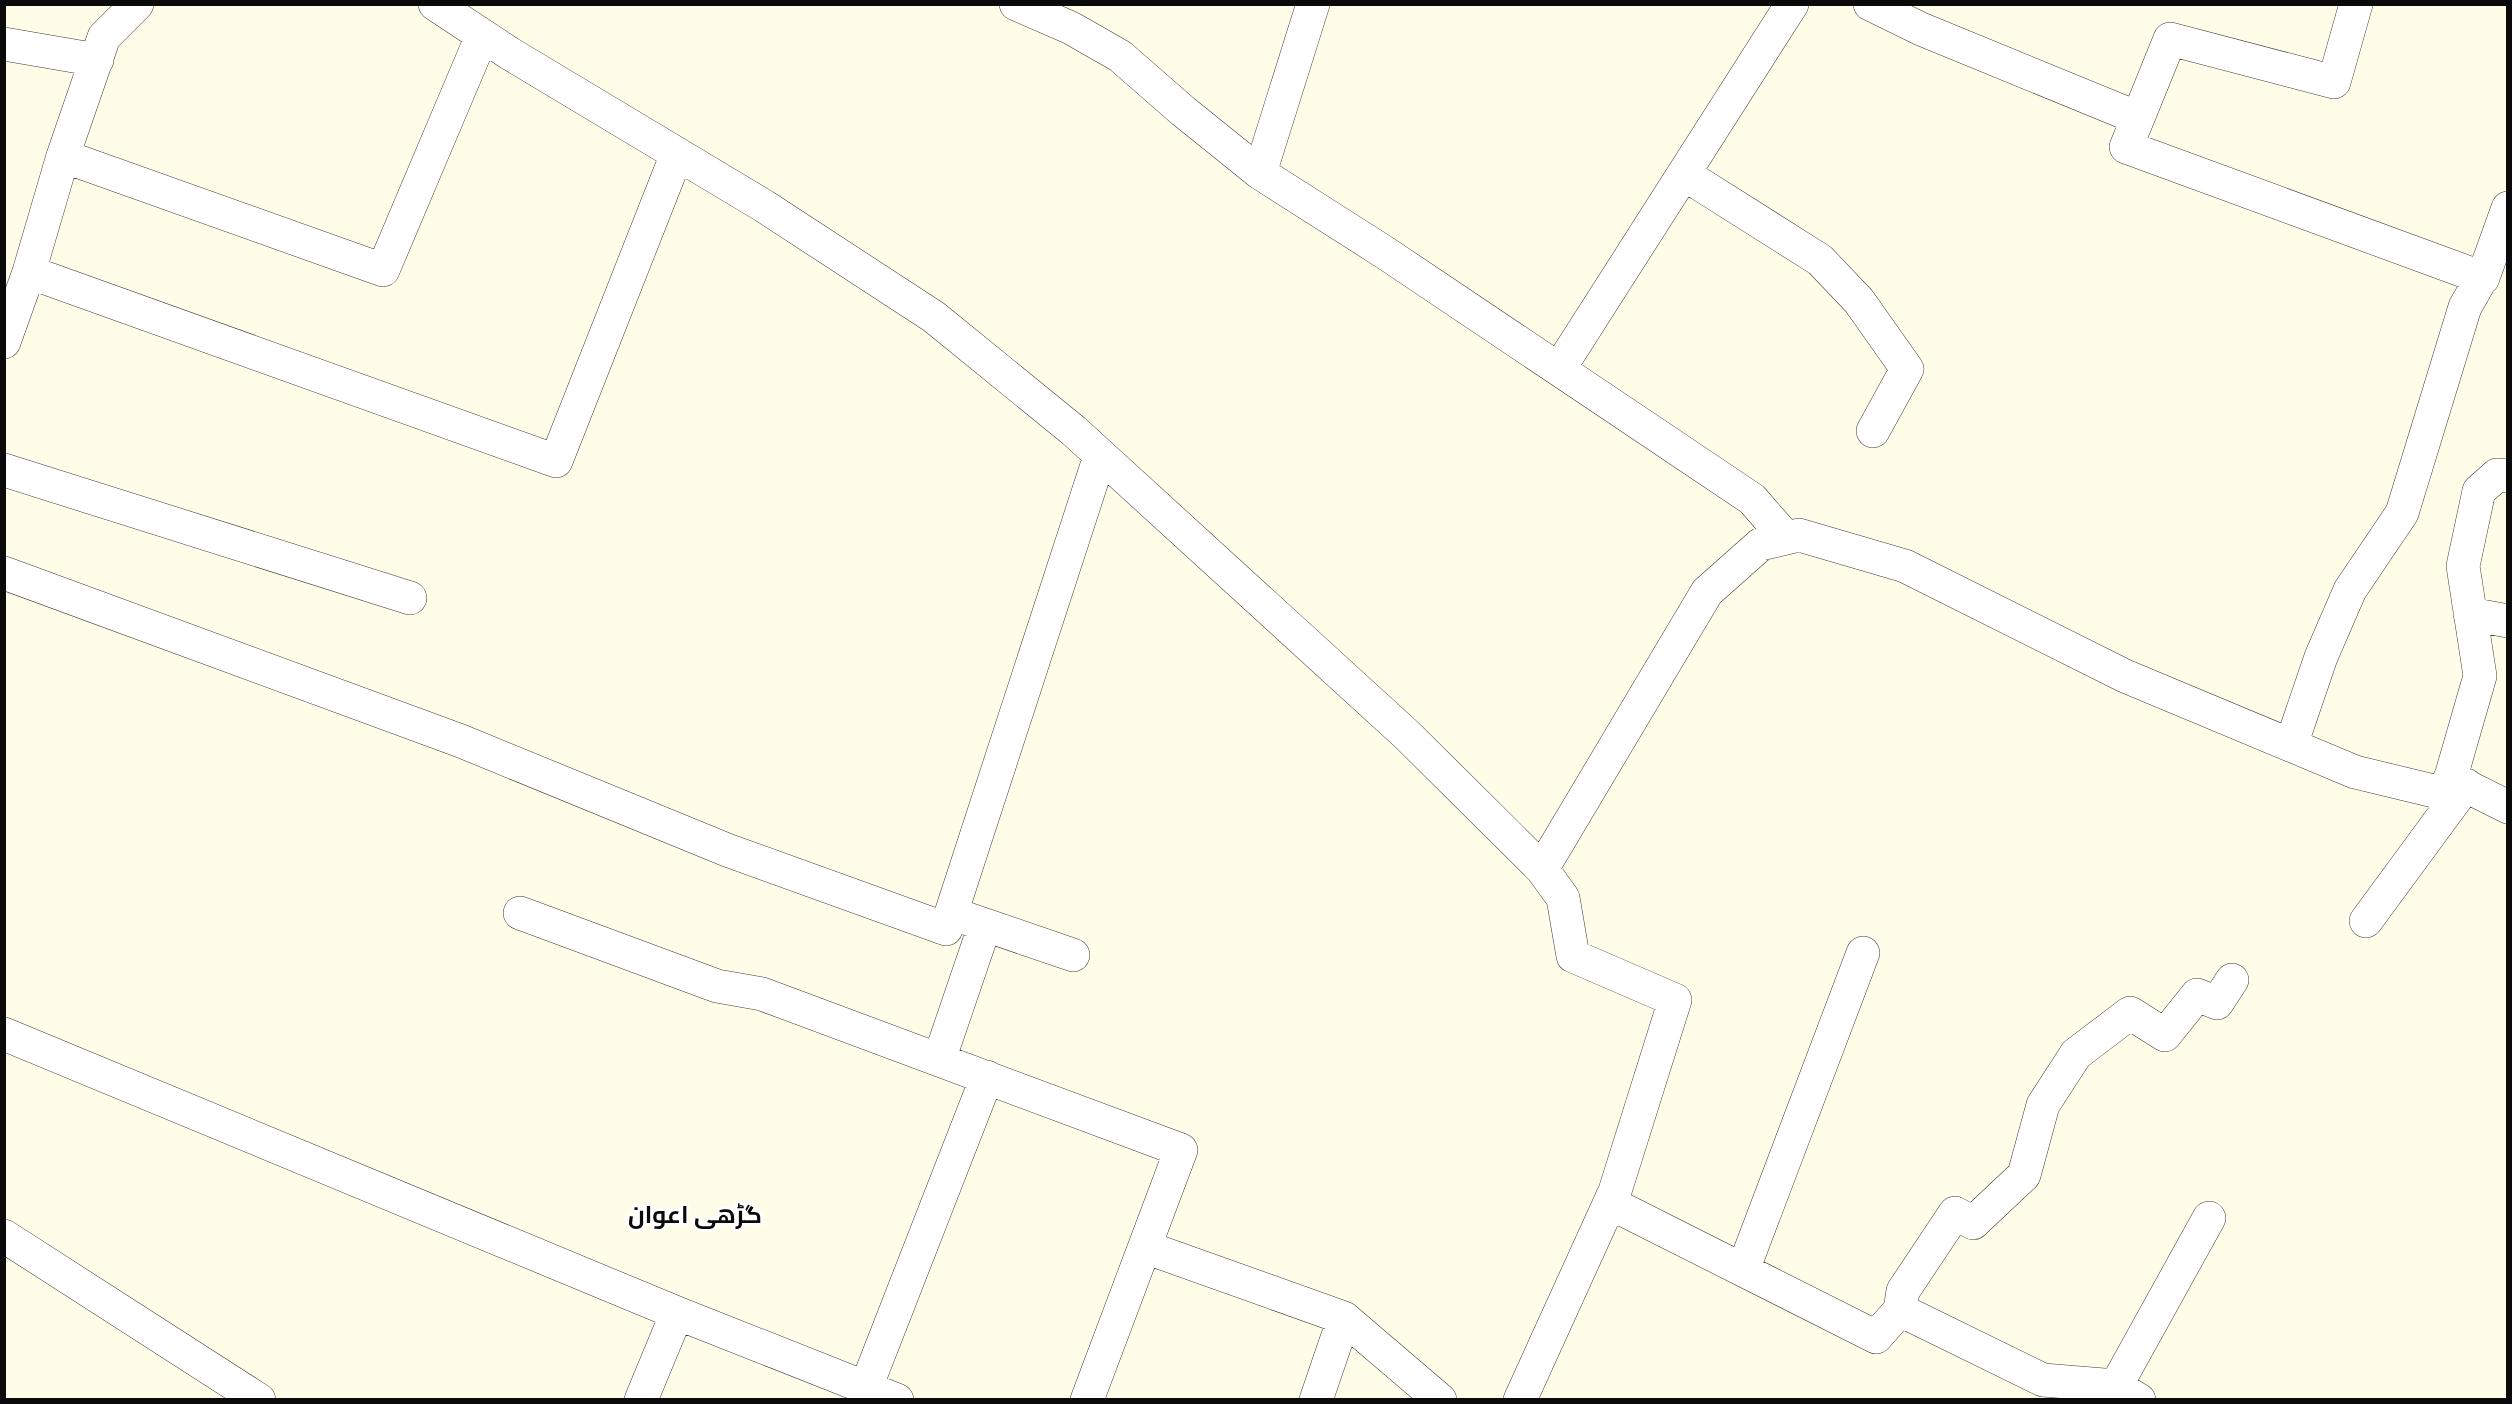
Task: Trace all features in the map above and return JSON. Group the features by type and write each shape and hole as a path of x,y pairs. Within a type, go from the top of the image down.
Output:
{"street":[{"path":"4,342 29,272 63,156 104,37 137,4"},
{"path":"435,4 482,36 764,206 934,317 1100,456 1407,735 1542,868 1563,898 1573,956 1675,1000 1610,1203 1520,1400"},
{"path":"1016,4 1071,28 1120,56 1183,111 1260,173 1384,252 1752,499 1786,538"},
{"path":"1260,173 1313,4"},
{"path":"1559,369 1792,4"},
{"path":"1870,4 1921,29 2138,118"},
{"path":"2355,4 2334,81 2170,39 2126,147 2482,278"},
{"path":"63,156 383,270 482,36"},
{"path":"4,45 96,60"},
{"path":"29,272 556,461 677,154"},
{"path":"1684,174 1820,260 1859,301 1907,369 1873,431"},
{"path":"2291,745 2320,657 2350,590 2402,513 2464,307 2482,278 2508,208"},
{"path":"4,573 461,741 727,850 946,928 1100,456"},
{"path":"4,470 410,598"},
{"path":"2366,921 2458,782 2480,676 2463,566 2479,490 2497,475 2508,476"},
{"path":"1542,868 1707,592 1761,544 1799,535 1905,566 2125,676 2355,772 2446,794 2458,782"},
{"path":"2470,614 2508,621"},
{"path":"2458,782 2508,807"},
{"path":"520,913 717,986 762,994 1181,1150 1087,1400"},
{"path":"952,914 1073,955"},
{"path":"939,1060 985,925"},
{"path":"1743,1270 1863,953"},
{"path":"1610,1203 1876,1337 1900,1310 1903,1291 1956,1213 1972,1223 2024,1175 2043,1105 2076,1054 2130,1013 2165,1035 2198,995 2217,1003 2232,980"},
{"path":"4,1034 864,1393 897,1400"},
{"path":"864,1393 987,1077"},
{"path":"1900,1310 2043,1380 2127,1393 2209,1218"},
{"path":"4,1236 259,1400"},
{"path":"1145,1247 1344,1317 1440,1400"},
{"path":"641,1400 677,1313"},
{"path":"1317,1400 1344,1317"}],"district":[{"name":"گڑھی اعوان","path":"695,1214"}]}
